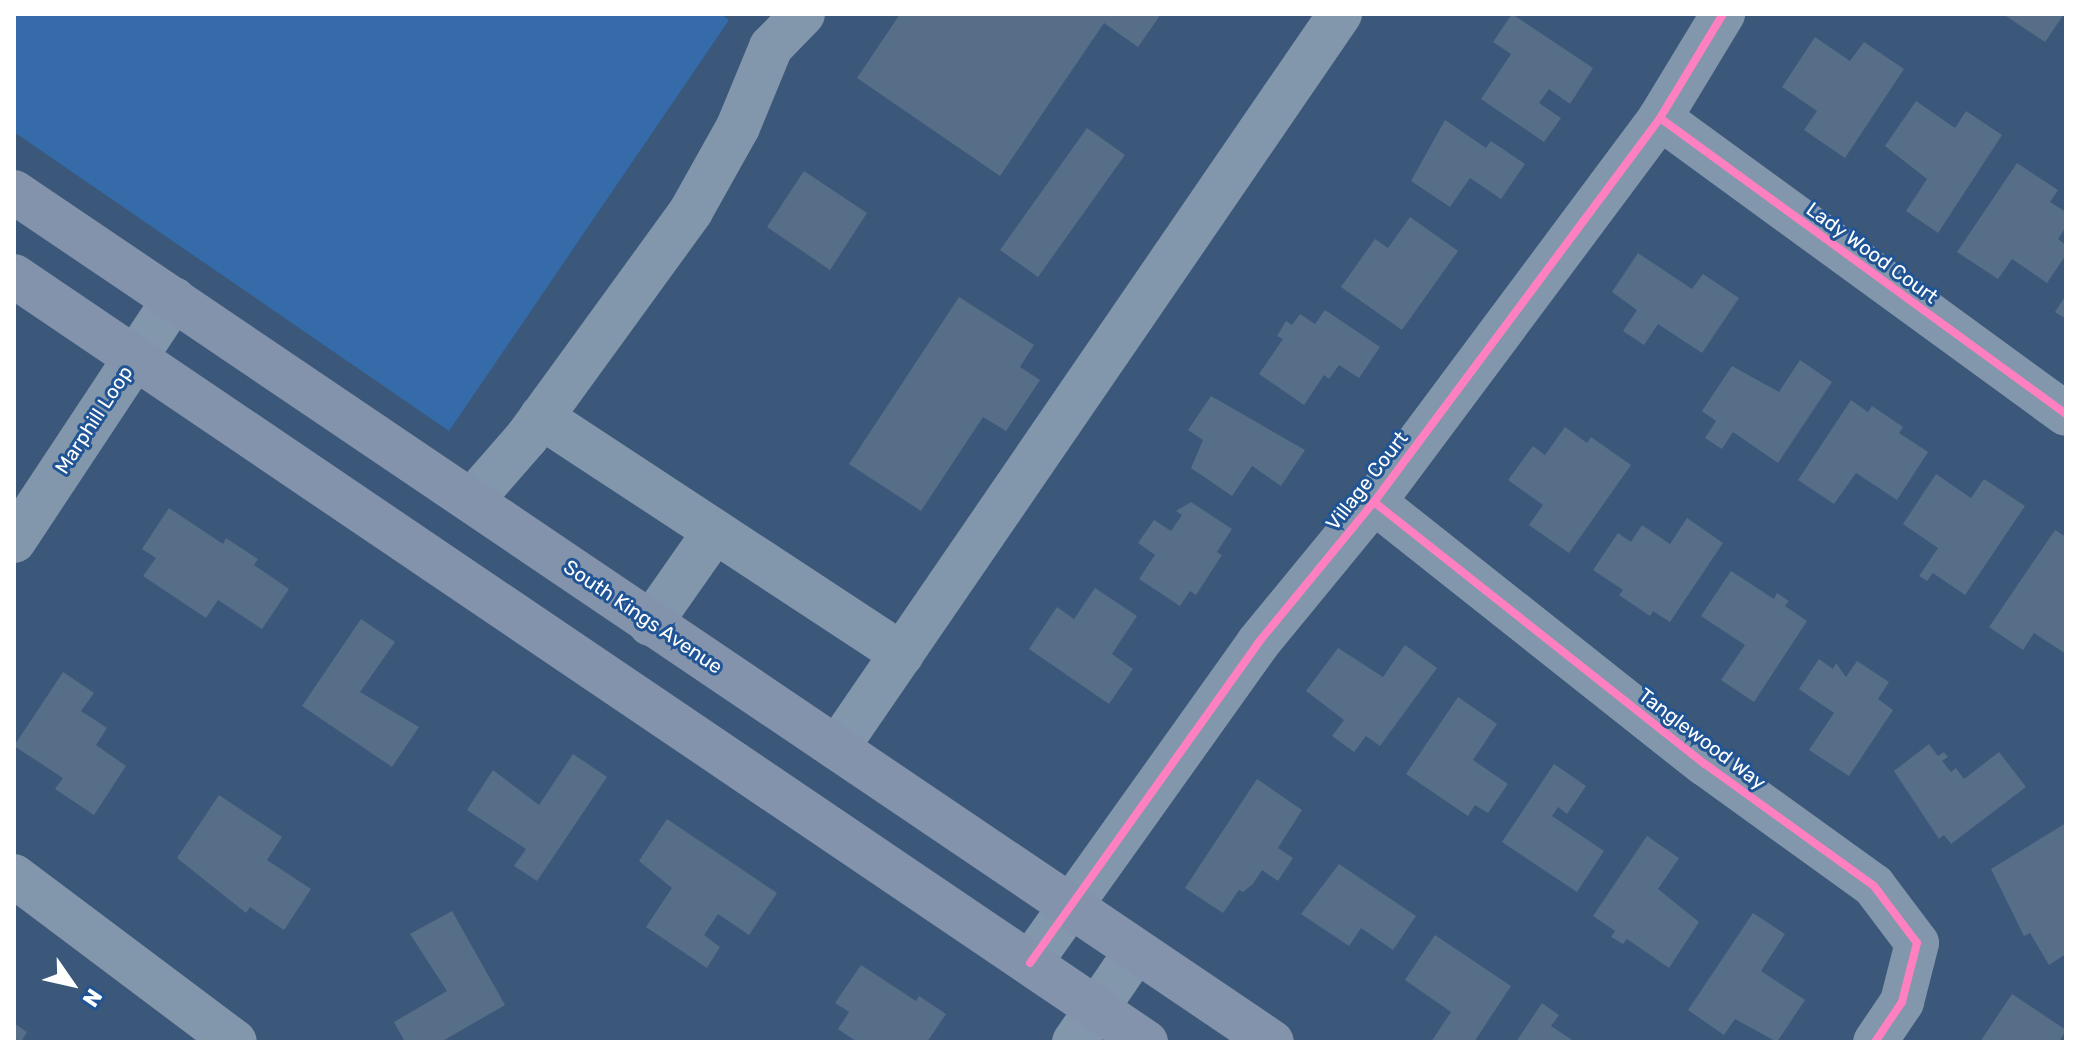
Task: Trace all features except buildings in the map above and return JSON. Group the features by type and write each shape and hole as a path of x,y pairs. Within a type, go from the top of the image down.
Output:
{"main road":[{"name":"South Kings Avenue","path":"14,192 1272,1042"},
{"path":"14,276 1030,963 1086,1025 1146,1042"},
{"path":"610,680 650,624"}],"street":[{"path":"472,500 541,417 691,211 738,127 771,47 803,14"},
{"path":"837,748 1340,14"},
{"name":"Village Court","path":"1030,963 1258,643 1374,502 1660,118 1723,14"},
{"name":"Lady Wood Court","path":"1660,118 2066,414"},
{"name":"Marphill Loop","path":"14,541 174,299"},
{"path":"541,417 902,654"},
{"name":"Tanglewood Way","path":"1374,502 1705,764 1874,886 1917,943 1902,1002 1875,1042"},
{"path":"650,624 715,531"},
{"path":"14,876 235,1042"},
{"path":"1086,1025 1136,951"}],"shaded area":[{"path":"14,14 721,14 729,20 449,431 14,132"}],"cycle path":[{"path":"1030,963 1258,643 1374,502 1660,118 1723,14"},
{"path":"1660,118 2066,414"},
{"path":"1374,502 1705,764 1874,886 1917,943 1902,1002 1875,1042"}]}
